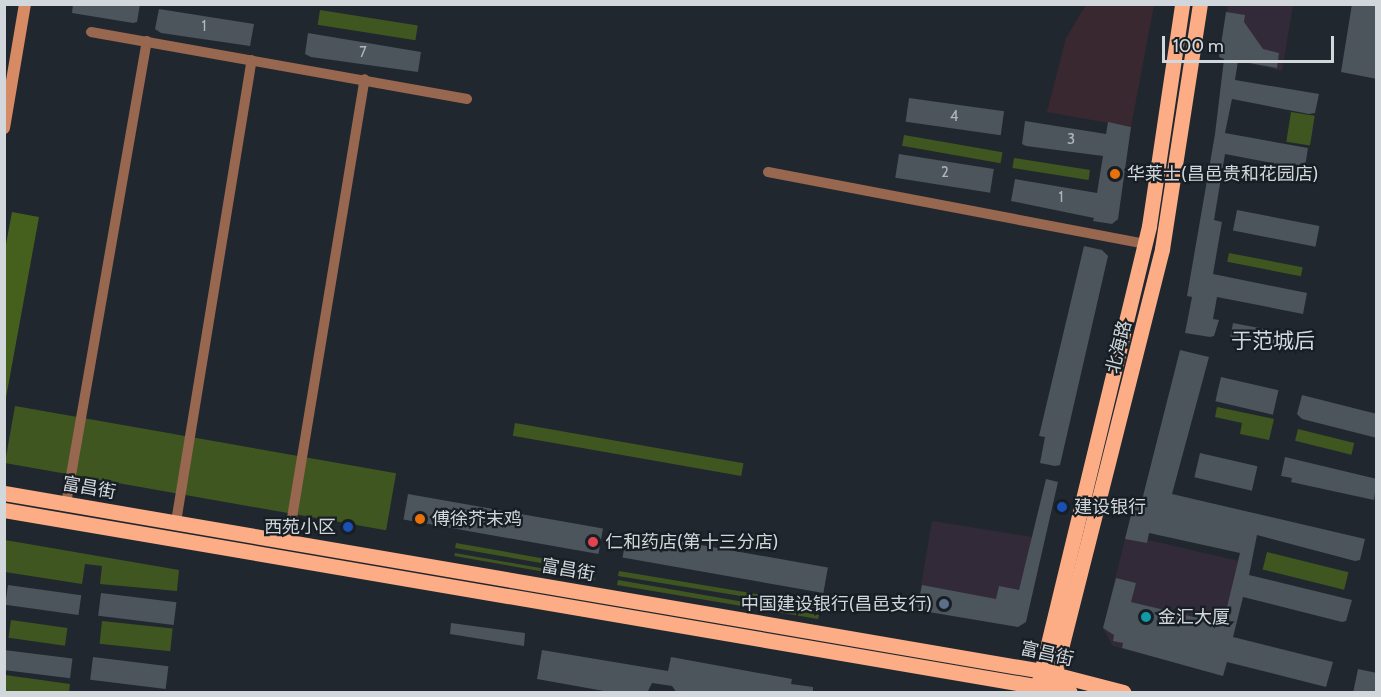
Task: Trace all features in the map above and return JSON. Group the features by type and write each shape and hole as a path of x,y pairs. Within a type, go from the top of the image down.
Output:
{"main road":[{"name":"北海路","path":"1045,684 1144,244 1182,4"},
{"name":"北海路","path":"1045,684 1162,249 1200,4"},
{"name":"富昌街","path":"4,493 288,542 1045,684 1070,693"},
{"name":"富昌街","path":"4,510 894,665 1123,693"}],"street":[{"path":"4,128 24,4"},
{"path":"91,32 467,99"},
{"path":"66,504 147,41"},
{"path":"176,522 252,60"},
{"path":"288,542 365,79"},
{"path":"768,172 1144,244"}],"shaded area":[{"path":"1086,5 1154,5 1131,127 1047,112 1066,38"},
{"path":"1228,5 1293,5 1282,71 1219,57"},
{"path":"1135,499 1156,504 1148,540 1252,564 1223,676 1113,646 1103,628"},
{"path":"932,521 1032,537 1030,546 1039,563 1026,622 1018,627 917,610"}],"green space":[{"path":"320,10 418,25 415,40 318,25"},
{"path":"1291,112 1315,116 1310,145 1286,142"},
{"path":"904,135 1002,152 1001,163 902,146"},
{"path":"1014,158 1090,170 1088,180 1012,168"},
{"path":"12,212 39,217 5,403 4,255"},
{"path":"1229,253 1303,267 1301,276 1227,262"},
{"path":"15,406 396,473 386,530 5,463"},
{"path":"1217,407 1274,419 1269,440 1240,434 1242,423 1215,417"},
{"path":"515,423 743,463 741,476 513,436"},
{"path":"1298,429 1354,443 1351,455 1295,441"},
{"path":"5,540 179,570 177,591 100,584 102,566 85,564 82,584 5,572"},
{"path":"456,543 596,568 595,573 455,548"},
{"path":"1267,552 1349,572 1344,590 1263,569"},
{"path":"455,553 595,578 594,581 454,556"},
{"path":"619,571 822,605 821,609 618,576"},
{"path":"618,580 819,615 818,619 617,585"},
{"path":"11,620 67,628 65,646 8,638"},
{"path":"102,621 173,628 170,651 100,644"},
{"path":"5,675 70,684 69,692 5,692"}],"building":[{"path":"73,4 140,4 137,22 133,23 72,13"},
{"path":"1352,4 1377,4 1377,79 1341,72"},
{"path":"159,9 254,24 250,46 161,33 155,29"},
{"path":"1226,12 1245,15 1244,22 1263,49 1279,53 1277,68 1238,61 1235,80 1319,94 1315,113 1309,114 1232,99 1225,133 1308,148 1305,167 1299,168 1225,154 1214,220 1222,222 1213,274 1307,293 1303,314 1217,297 1213,319 1219,320 1214,336 1210,337 1185,333 1192,297 1187,296 1215,134 1224,59 1219,57"},
{"path":"308,33 421,52 418,72 311,57 305,54"},
{"path":"909,98 1004,111 1001,135 906,122"},
{"path":"1025,121 1106,134 1108,122 1131,127 1118,219 1112,224 1093,221 1094,218 1011,201 1015,179 1097,193 1103,156 1026,146 1022,144"},
{"path":"899,154 994,169 990,193 895,178"},
{"path":"1237,210 1319,226 1315,247 1233,231"},
{"path":"1084,246 1102,250 1108,256 1060,465 1055,466 1040,463 1045,437 1039,436"},
{"path":"1233,323 1303,337 1300,352 1230,339"},
{"path":"1180,350 1209,357 1172,494 1365,539 1360,560 1355,561 1257,535 1249,575 1352,600 1346,621 1342,622 1243,597 1233,637 1333,662 1326,687 1227,662 1223,676 1122,648 1123,643 1113,641 1114,635 1103,628 1116,578 1136,583 1131,602 1223,624 1240,553 1149,533 1147,543 1125,539 1135,499 1142,500"},
{"path":"1221,377 1278,390 1273,415 1215,401"},
{"path":"1302,395 1377,414 1377,438 1302,419 1297,414"},
{"path":"1200,453 1257,466 1252,491 1194,477"},
{"path":"1285,457 1377,479 1374,500 1291,482 1292,478 1281,476"},
{"path":"1046,479 1058,482 1026,622 1018,627 917,610 922,585 996,599 999,586 1019,590"},
{"path":"408,494 603,528 598,554 403,520"},
{"path":"627,532 828,567 823,593 622,558"},
{"path":"8,585 81,595 78,615 5,605"},
{"path":"101,593 176,602 174,625 98,616"},
{"path":"451,623 525,633 524,646 450,634"},
{"path":"4,650 72,658 70,678 4,670"},
{"path":"542,650 668,671 671,657 792,679 791,684 813,687 813,693 677,693 672,686 652,683 647,693 615,693 537,679"},
{"path":"93,657 168,666 166,689 90,680"},
{"path":"1358,669 1377,673 1377,693 1353,693"}],"place":[{"name":"华莱士(昌邑贵和花园店)","path":"1115,174"},
{"name":"建设银行","path":"1062,507"},
{"name":"傅徐芥末鸡","path":"420,519"},
{"name":"西苑小区","path":"348,527"},
{"name":"仁和药店(第十三分店)","path":"593,542"},
{"name":"中国建设银行(昌邑支行)","path":"944,604"},
{"name":"金汇大厦","path":"1146,617"}],"district":[{"name":"于范城后","path":"1273,341"}]}
